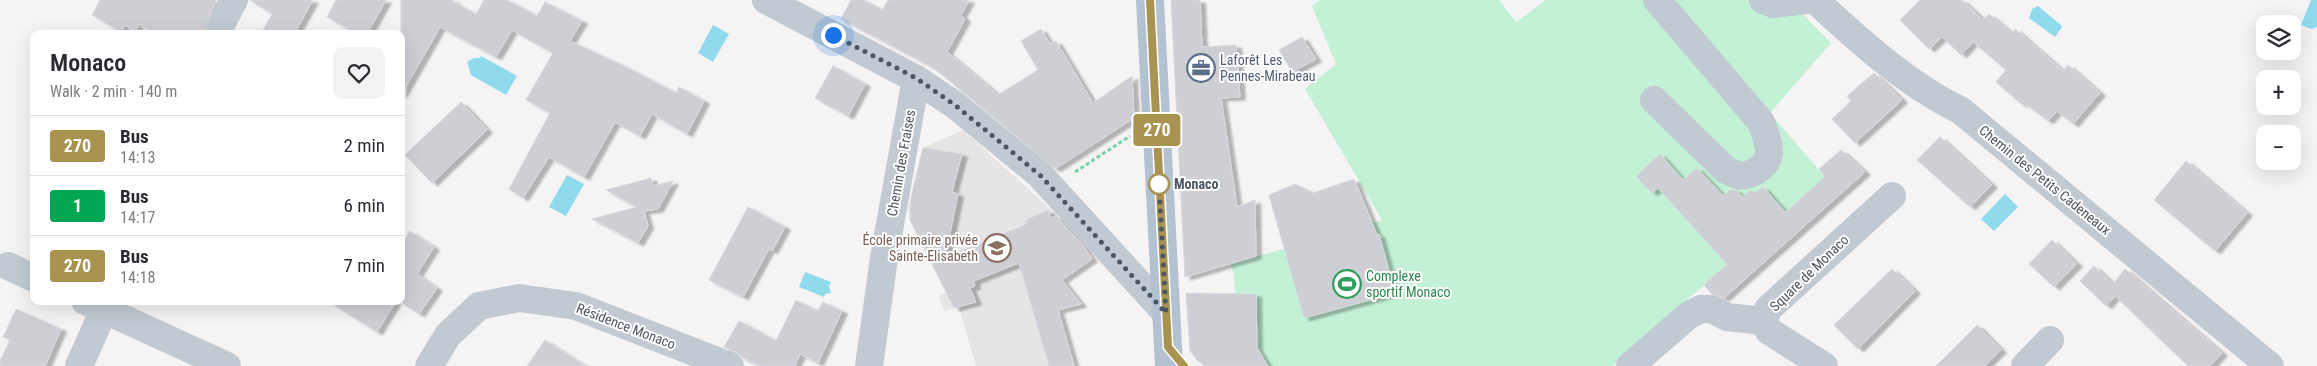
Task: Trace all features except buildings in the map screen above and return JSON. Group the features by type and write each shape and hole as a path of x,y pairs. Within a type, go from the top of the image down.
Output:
{"main road":[{"path":"1150,0 1166,313 1174,360"}],"street":[{"path":"218,30 234,0"},
{"path":"238,30 254,0"},
{"path":"766,0 916,78 955,105 1040,175 1166,313"},
{"path":"1654,100 1726,170 1737,175 1751,174 1762,167 1769,154 1767,137 1761,122 1657,0"},
{"path":"1763,0 1773,4 1808,0"},
{"name":"Chemin des Petits Cadeneaux","path":"1815,0 1842,25 1933,97 1960,110 2270,366"},
{"name":"Chemin des Fraises","path":"869,366 884,258 916,78"},
{"name":"Square de Monaco","path":"1808,362 1769,331 1764,321 1768,309 1892,196"},
{"path":"8,266 30,276"},
{"name":"Résidence Monaco","path":"429,366 448,335 479,306 519,298 576,306 730,366"},
{"path":"79,366 95,306 227,366"},
{"path":"1630,366 1689,315 1701,309 1711,309 1727,317 1764,321"},
{"path":"2025,366 2050,340"}],"path":[{"path":"1072,173 1131,136"}],"shaded area":[{"name":"École primaire privée Sainte-Elisabeth","path":"963,130 1057,215 1080,242 1023,276 1049,366 976,366 959,307 944,311 939,296 946,292 910,220 908,208 923,148"}],"green space":[{"path":"1319,0 1499,0 1516,22 1546,0 1789,0 1831,43 1770,113 1825,177 1613,366 1240,366 1234,275 1231,264 1382,220 1305,89 1336,64 1312,6"}],"water":[{"path":"2311,0 2317,0 2317,27 2312,29 2301,25"},
{"path":"2038,6 2061,25 2062,27 2055,37 2029,18 2032,9"},
{"path":"713,25 729,34 713,62 698,53"},
{"path":"481,56 517,76 506,95 471,75 467,62"},
{"path":"567,175 584,184 566,216 549,207"},
{"path":"2005,194 2018,207 1994,231 1981,219"},
{"path":"805,272 831,282 829,286 831,293 825,294 824,297 799,287"}],"bus line":[{"name":"270","path":"1150,0 1168,347 1184,366"}],"place":[{"name":"Laforêt Les Pennes-Mirabeau","path":"1201,68"},
{"name":"Monaco","path":"1159,184"},
{"name":"École primaire privée Sainte-Elisabeth","path":"997,248"},
{"name":"Complexe sportif Monaco","path":"1347,284"}],"route":[{"path":"833,35 916,78 955,105 1040,175 1166,313 1159,184"}]}
